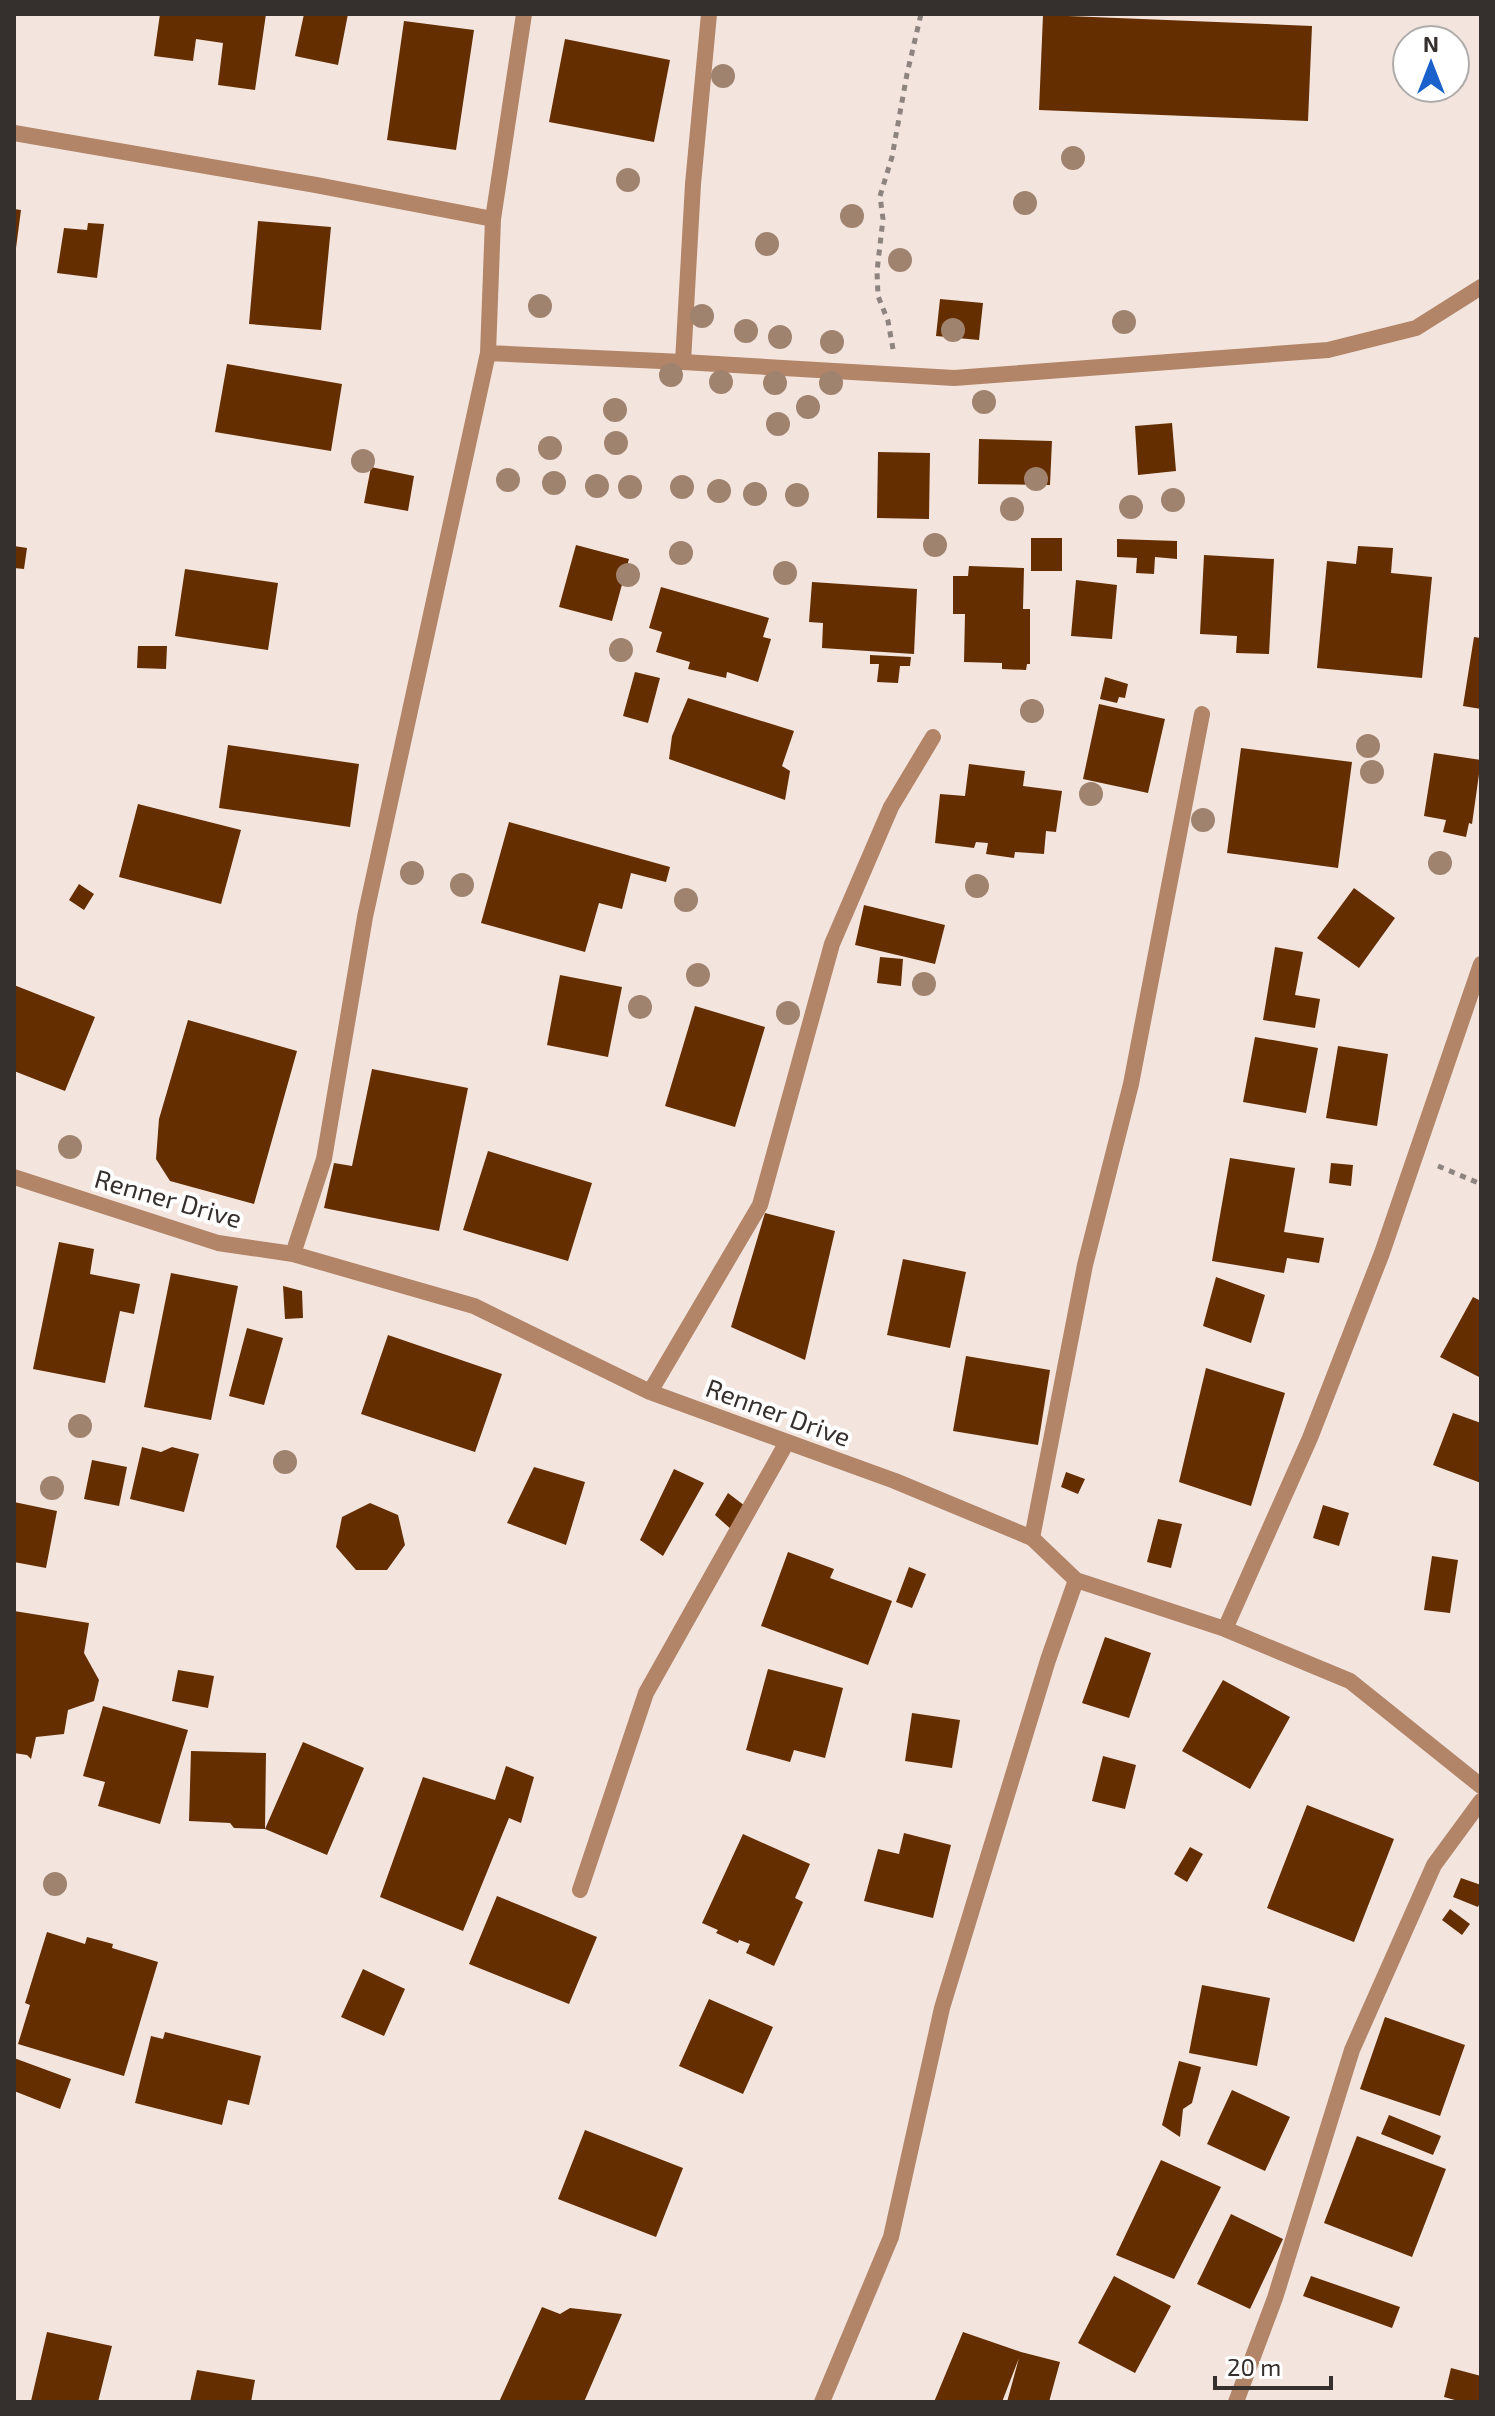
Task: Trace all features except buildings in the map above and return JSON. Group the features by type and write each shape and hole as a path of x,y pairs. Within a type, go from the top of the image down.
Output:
{"street":[{"path":"293,1254 324,1159 365,917 488,353 493,219 524,14"},
{"path":"683,362 693,184 709,14"},
{"path":"14,133 493,219"},
{"path":"488,353 954,378 1328,350 1416,328 1481,287"},
{"path":"1032,1538 1085,1265 1131,1084 1202,714"},
{"path":"650,1392 760,1205 832,944 891,807 933,737"},
{"path":"1225,1629 1310,1438 1382,1253 1481,964"},
{"name":"Renner Drive","path":"14,1177 218,1243 293,1254 474,1306 650,1392 895,1481 1032,1538 1076,1580 1225,1629 1350,1681 1481,1786"},
{"path":"580,1890 646,1693 787,1442"},
{"path":"822,2402 891,2237 942,2008 1048,1660 1076,1580"},
{"path":"1236,2402 1275,2298 1352,2050 1434,1865 1481,1801"}],"path":[{"path":"895,374 888,321 878,296 877,271 883,219 880,196 892,157 921,14"},
{"path":"1415,1156 1481,1184"}]}
